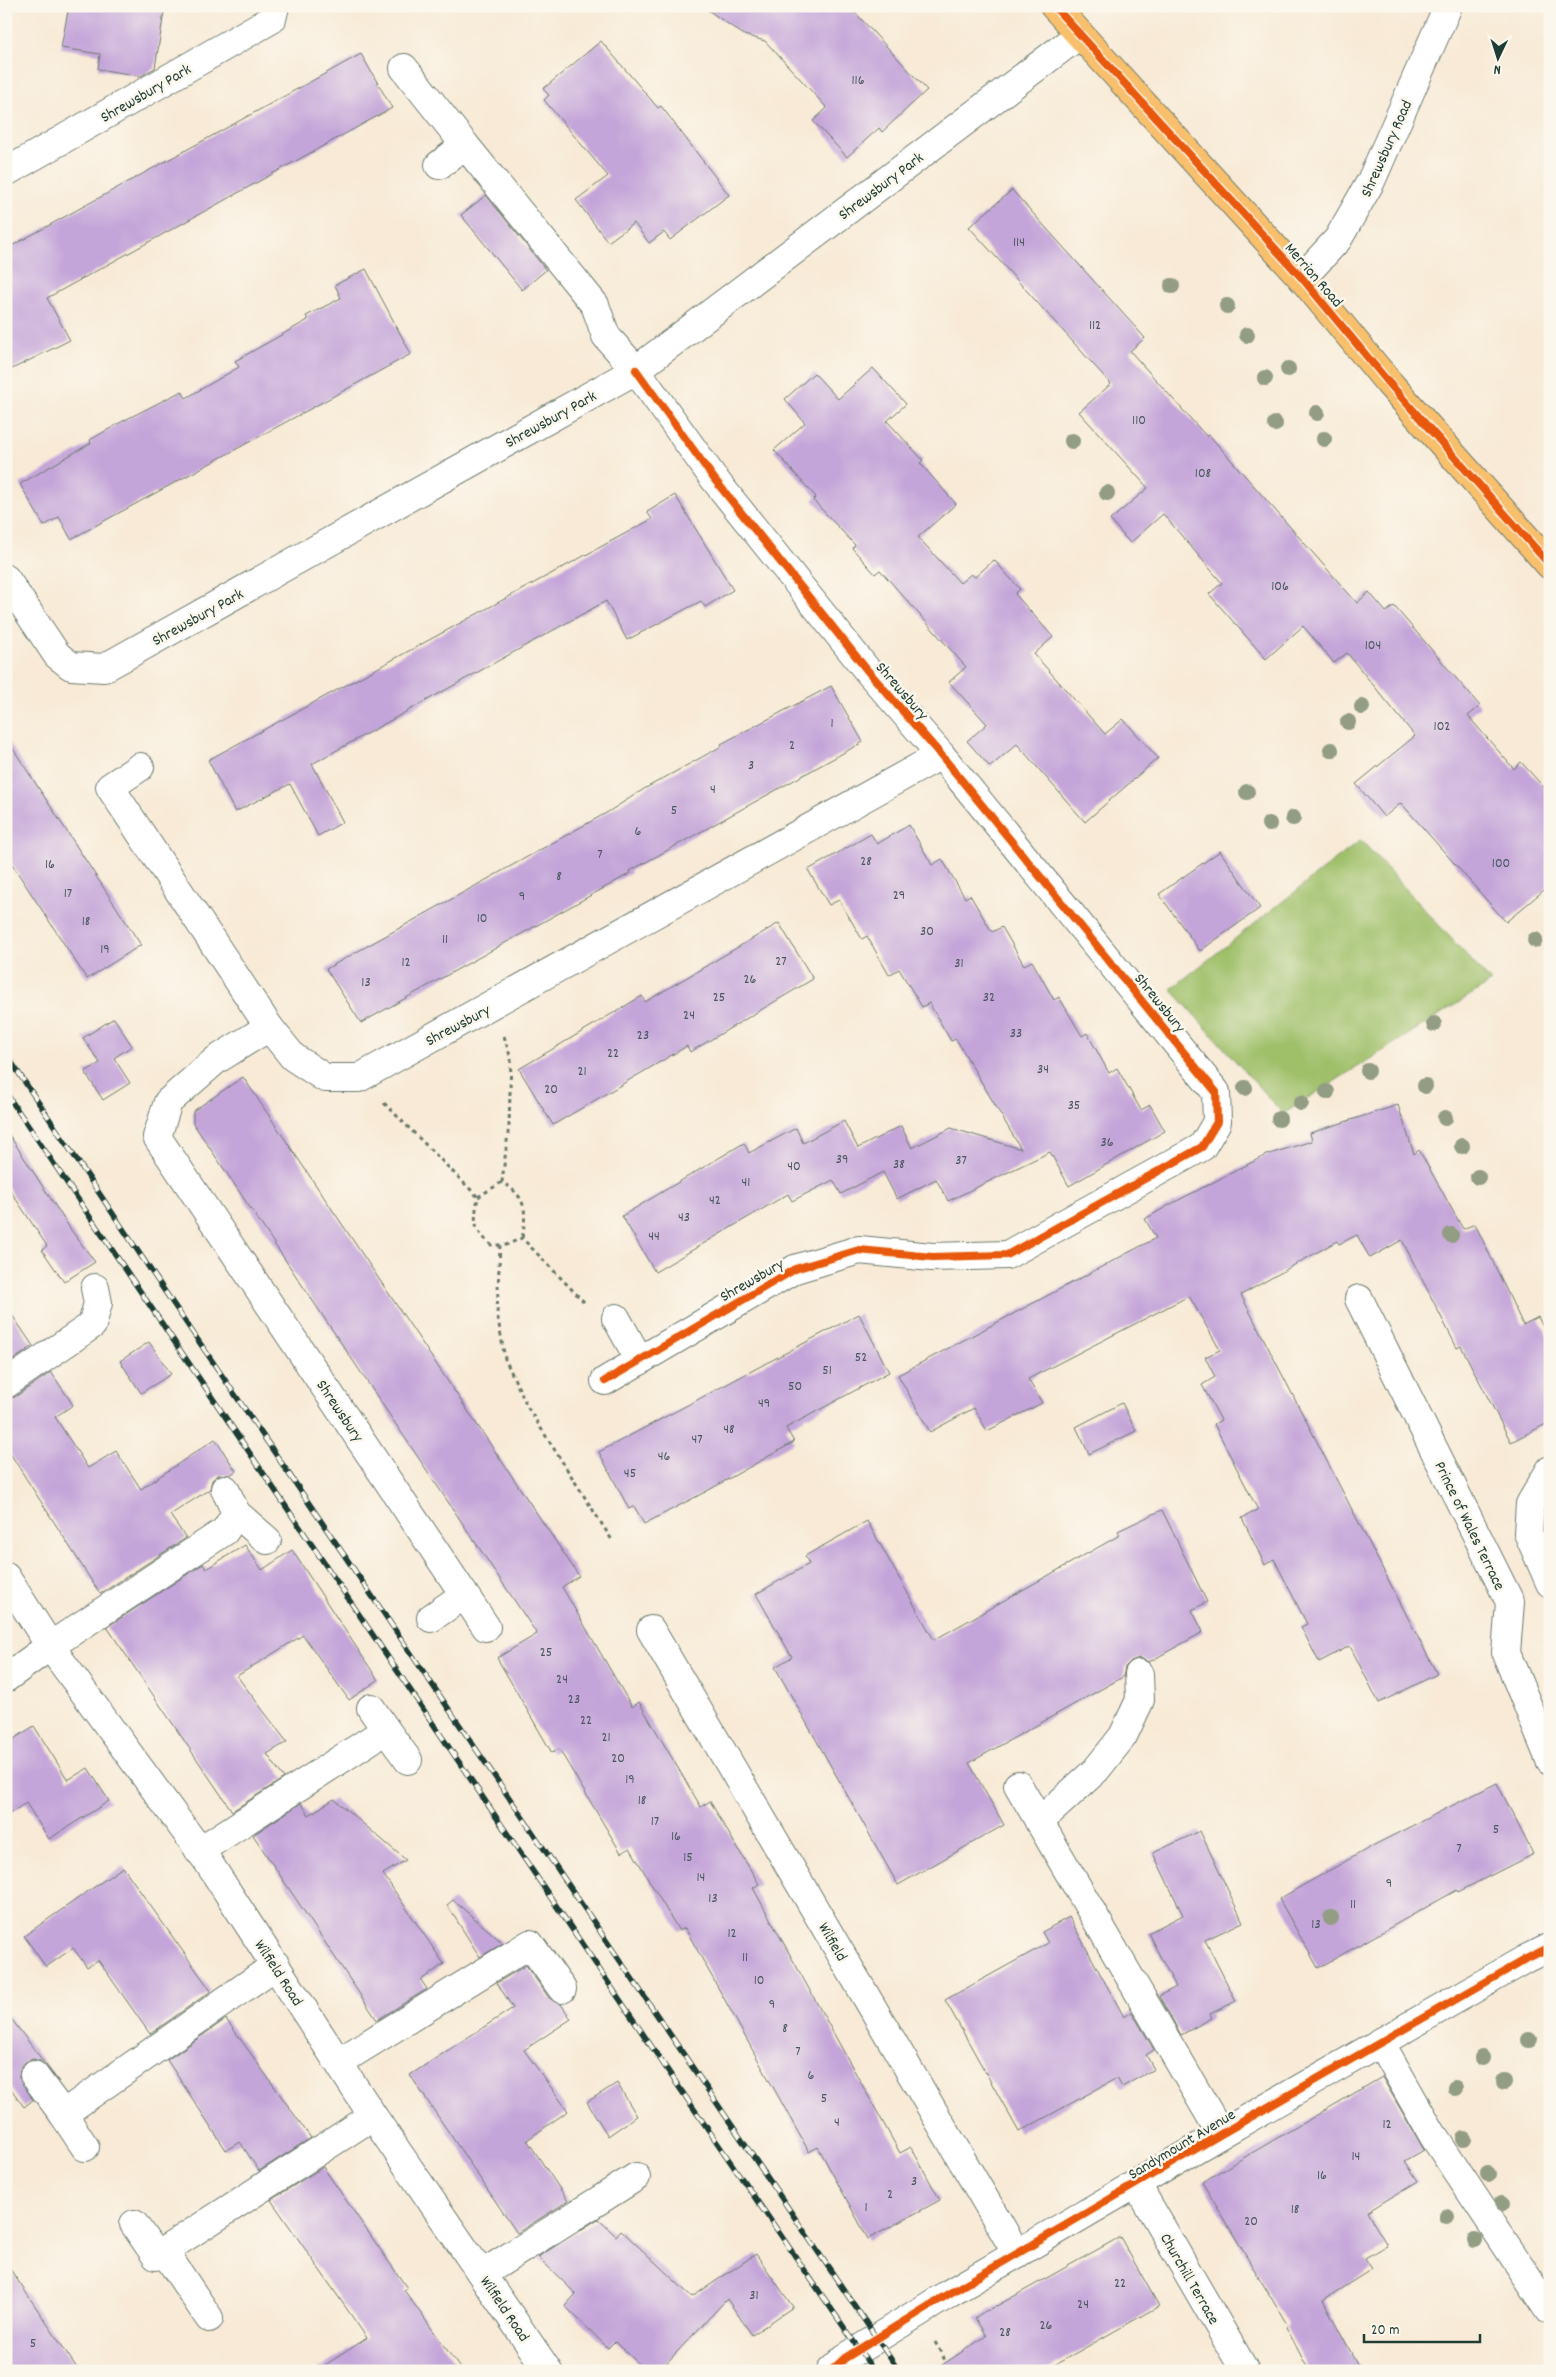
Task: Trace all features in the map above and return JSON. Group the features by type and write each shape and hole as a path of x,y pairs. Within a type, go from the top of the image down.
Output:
{"main road":[{"name":"Merrion Road","path":"1054,6 1302,278 1389,382 1550,565"}],"street":[{"name":"Shrewsbury Park","path":"6,172 272,19 275,6"},
{"name":"Shrewsbury Road","path":"1302,278 1338,238 1360,202 1448,6"},
{"name":"Shrewsbury Park","path":"6,579 57,655 71,666 104,668 636,370 1079,35"},
{"name":"Shrewsbury","path":"404,68 595,305 606,336 636,370 749,524 867,670 941,756 1216,1092 1218,1122 1202,1147 1007,1255 932,1257 859,1250 795,1269 605,1381"},
{"path":"439,165 465,145"},
{"name":"Shrewsbury","path":"140,767 110,787 269,1027 293,1057 325,1078 359,1078 941,756"},
{"name":"Shrewsbury","path":"269,1027 216,1060 168,1102 157,1137 486,1627"},
{"path":"6,1384 92,1325 98,1303 95,1288"},
{"name":"Prince of Wales Terrace","path":"1359,1299 1510,1602 1506,1653 1550,1760"},
{"path":"616,1318 640,1360"},
{"path":"1550,1470 1530,1504 1528,1533 1550,1583"},
{"path":"6,1678 50,1646 225,1531 231,1501 266,1540"},
{"name":"Wilfield Road","path":"6,1577 50,1646 200,1851 374,2116 548,2371"},
{"path":"431,1618 464,1595"},
{"name":"Wilfield","path":"651,1630 1017,2254"},
{"path":"1039,1822 1096,1770 1123,1736 1140,1700 1139,1674"},
{"path":"371,1708 408,1760"},
{"path":"200,1851 386,1730"},
{"path":"1018,1785 1222,2134"},
{"path":"339,2062 530,1944 562,1989"},
{"name":"Sandymount Avenue","path":"831,2371 845,2358 1017,2254 1380,2042 1550,1947"},
{"path":"63,2114 276,1965"},
{"path":"1380,2042 1434,2137 1550,2310"},
{"path":"34,2075 85,2147"},
{"path":"134,2224 156,2256 374,2116"},
{"path":"482,2274 636,2177"},
{"name":"Churchill Terrace","path":"1137,2185 1245,2371"},
{"path":"164,2251 209,2318"}],"path":[{"path":"493,1005 511,1058 509,1125 502,1182"},
{"path":"359,1078 478,1197"},
{"path":"502,1182 478,1197 474,1220 478,1234 491,1245 506,1245 522,1238"},
{"path":"502,1182 516,1190 524,1207 525,1220 522,1238"},
{"path":"522,1238 591,1309"},
{"path":"500,1245 497,1313 505,1360 528,1408 612,1540"}],"green space":[{"path":"1361,840 1491,982 1283,1114 1171,989"}],"building":[{"path":"69,6 165,6 155,68 141,76 98,69 100,54 61,48"},
{"path":"702,6 849,6 927,90 882,132 879,128 847,157 813,121 827,108 765,41 744,35"},
{"path":"601,41 658,108 661,106 729,195 670,240 664,232 649,243 634,223 608,242 576,200 608,176 544,100 549,95 543,89"},
{"path":"361,54 392,108 47,298 70,340 6,372 6,249"},
{"path":"1012,190 1145,338 1130,351 1207,437 1209,435 1357,603 1369,592 1386,612 1394,606 1480,706 1468,716 1514,769 1521,762 1550,794 1550,885 1506,922 1401,803 1384,817 1356,784 1415,736 1347,653 1334,663 1303,626 1266,659 1209,594 1222,583 1163,514 1130,543 1110,520 1148,488 1079,412 1111,384 969,227"},
{"path":"486,195 546,270 522,290 461,215"},
{"path":"366,269 411,354 71,539 59,517 44,526 20,484 91,443 90,440 123,421 182,391 186,398 239,367 235,361 308,320 306,316 341,298 335,285"},
{"path":"873,368 906,404 887,421 923,460 920,463 956,504 918,537 960,583 971,574 975,577 994,560 1020,589 1015,594 1053,637 1034,654 1105,734 1123,719 1158,758 1085,822 1017,744 990,767 967,741 987,724 949,682 966,667 880,570 875,574 852,548 855,545 813,500 816,497 774,450 805,423 785,399 814,373 838,399"},
{"path":"675,495 733,590 705,607 701,601 627,640 606,601 312,764 343,822 318,836 290,784 235,812 208,760 652,519 647,512"},
{"path":"831,686 863,742 630,871 631,873 361,1023 326,969 608,812 644,789 722,746 721,744"},
{"path":"6,738 141,945 87,979 6,855"},
{"path":"909,825 932,865 942,859 965,898 970,895 992,932 1002,927 1024,965 1032,961 1054,1000 1059,997 1082,1036 1087,1033 1109,1073 1117,1068 1141,1110 1150,1105 1165,1131 1069,1186 1050,1152 948,1201 936,1179 897,1199 883,1172 841,1194 833,1180 792,1201 788,1194 655,1272 622,1216 744,1143 749,1153 796,1128 803,1143 844,1121 858,1148 901,1126 912,1148 951,1128 1021,1149 956,1039 951,1041 929,1003 922,1007 899,969 889,975 867,936 862,939 839,900 829,905 808,870 871,834 877,844"},
{"path":"1220,851 1260,908 1200,951 1159,894"},
{"path":"779,923 813,979 690,1052 687,1046 553,1125 519,1069 642,996 645,1002"},
{"path":"114,1018 132,1046 114,1058 130,1083 103,1100 85,1072 100,1063 83,1038"},
{"path":"243,1077 579,1576 562,1587 632,1707 639,1702 701,1807 710,1801 759,1884 753,1888 900,2153 911,2147 940,2200 868,2239 818,2147 809,2152 685,1928 679,1931 630,1848 621,1853 559,1749 552,1753 497,1658 537,1634 193,1123 193,1111"},
{"path":"1398,1105 1414,1154 1419,1150 1463,1229 1475,1224 1523,1325 1538,1317 1550,1340 1550,1422 1511,1442 1461,1346 1457,1348 1402,1240 1370,1258 1357,1235 1339,1244 1337,1241 1241,1295 1437,1674 1379,1703 1350,1646 1319,1662 1301,1627 1307,1624 1274,1559 1265,1565 1242,1518 1258,1510 1214,1424 1221,1420 1202,1385 1215,1377 1205,1357 1220,1350 1189,1296 1028,1379 1042,1403 987,1431 974,1408 930,1432 898,1375 1156,1238 1145,1219 1171,1204 1266,1155 1312,1141 1310,1133"},
{"path":"6,1130 71,1230 95,1262 64,1282 42,1250 47,1246 6,1184"},
{"path":"6,1306 33,1346 6,1365"},
{"path":"859,1314 889,1372 786,1428 794,1442 707,1491 644,1524 634,1506 629,1509 599,1452"},
{"path":"149,1342 171,1374 141,1393 120,1361"},
{"path":"51,1372 73,1405 55,1417 88,1468 116,1451 141,1489 215,1439 236,1471 230,1475 218,1475 212,1480 210,1489 170,1515 186,1538 100,1594 6,1447 6,1399 15,1397"},
{"path":"1122,1403 1136,1431 1089,1454 1076,1427"},
{"path":"1162,1510 1207,1602 1192,1610 1203,1632 1149,1662 1139,1658 1131,1661 1125,1667 1123,1677 969,1763 1004,1825 898,1885 775,1667 792,1657 756,1594 809,1564 805,1556 867,1521 934,1640 1120,1535 1118,1531"},
{"path":"245,1545 262,1570 292,1550 378,1680 349,1700 303,1635 237,1676 287,1742 267,1754 284,1778 232,1811 107,1627 203,1564 206,1569"},
{"path":"34,1726 68,1780 88,1768 109,1801 49,1839 26,1803 6,1816 6,1744"},
{"path":"1497,1783 1533,1854 1458,1892 1457,1890 1318,1968 1279,1899 1376,1844"},
{"path":"334,1799 406,1860 383,1874 444,1964 421,1980 427,1989 377,2020 253,1835 301,1803 309,1815"},
{"path":"1200,1831 1243,1922 1205,1940 1236,2001 1210,2014 1212,2018 1181,2035 1159,1996 1176,1987 1148,1933 1183,1915 1153,1853"},
{"path":"123,1867 211,1991 150,2034 98,1960 87,1967 73,1948 46,1967 24,1936"},
{"path":"453,1900 503,1943 480,1957 447,1905"},
{"path":"1069,1917 1124,2017 1132,2012 1154,2050 1146,2055 1154,2069 1122,2087 1117,2078 1019,2132 945,2000 1048,1943 1042,1932"},
{"path":"526,1965 549,1998 561,2004 571,2019 524,2050 568,2111 527,2140 568,2201 517,2233 410,2075 513,2008 497,1983"},
{"path":"6,2012 59,2082 41,2061 33,2059 25,2062 20,2069 19,2077 33,2100 24,2107 6,2082"},
{"path":"226,2019 311,2138 259,2171 240,2142 226,2150 167,2060"},
{"path":"1382,2077 1424,2150 1405,2161 1418,2181 1367,2212 1387,2245 1365,2258 1372,2269 1323,2300 1361,2371 1309,2371 1286,2327 1288,2326 1202,2182"},
{"path":"617,2083 637,2116 608,2136 587,2102"},
{"path":"323,2167 407,2288 404,2290 462,2371 316,2371 367,2338 271,2200"},
{"path":"598,2219 616,2236 621,2230 692,2297 756,2254 793,2307 752,2335 727,2299 659,2371 646,2371 615,2341 608,2348 565,2306 576,2294 538,2257"},
{"path":"1120,2237 1159,2306 1044,2371 933,2371 986,2336 975,2318"},
{"path":"6,2263 52,2331 79,2371 6,2371"}],"railway":[{"path":"6,1054 170,1299 899,2371"},
{"path":"6,1093 681,2090 874,2371"}],"cycle path":[{"path":"1054,6 1302,278 1389,383 1550,565"},
{"path":"605,1381 795,1269 859,1250 932,1257 1007,1255 1202,1147 1217,1122 1216,1092 941,755 867,670 715,480 636,370"},
{"path":"831,2371 845,2358 950,2293 1221,2134 1550,1947"}]}
